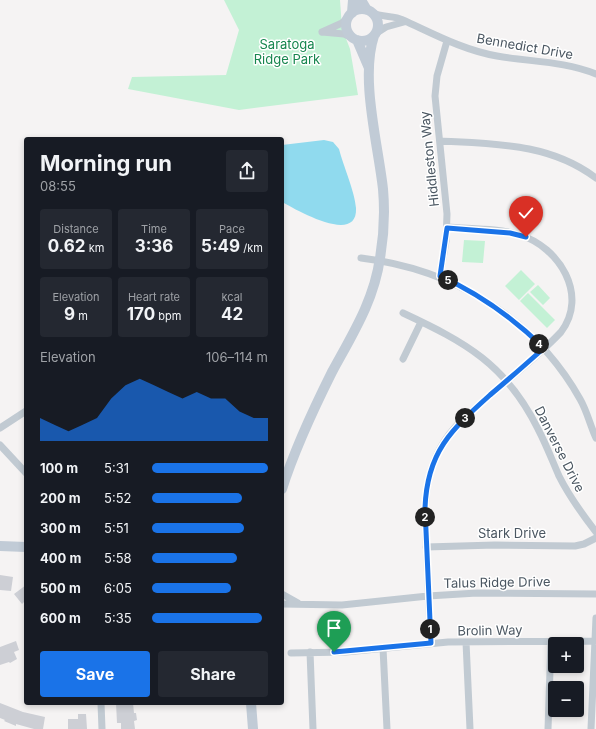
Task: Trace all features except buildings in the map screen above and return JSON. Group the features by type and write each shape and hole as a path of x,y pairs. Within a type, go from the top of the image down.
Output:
{"street":[{"path":"354,0 347,28 355,39 369,68"},
{"path":"284,483 297,446 311,415 364,312 374,286 380,260 384,230 384,197 372,111 369,68 374,35 378,22 361,0"},
{"path":"369,11 359,10 351,15 342,24 322,32 339,33 355,39 367,40 391,25 407,22"},
{"name":"Bennedict Drive","path":"369,11 380,16 397,18 422,27 447,41 483,53 511,58 557,63 596,74"},
{"name":"Hiddleston Way","path":"440,276 447,228 446,192 435,105 436,86 447,41"},
{"path":"440,141 536,149 572,162 596,178"},
{"path":"431,643 425,498 428,477 436,457 454,429 565,328 572,308 571,286 566,274 555,258 540,245 518,234 447,228"},
{"path":"361,258 380,260 440,276 468,289 517,323 544,348 580,399 596,438"},
{"name":"Danverse Drive","path":"403,314 465,344 487,361 506,381 534,420 570,496 596,532"},
{"path":"403,359 421,322"},
{"path":"0,428 24,412"},
{"path":"0,445 9,457 24,471"},
{"name":"Stark Drive","path":"426,547 494,544 575,546 584,544 596,538"},
{"path":"0,546 24,547"},
{"name":"Talus Ridge Drive","path":"284,604 342,605 428,596 517,593 596,594"},
{"name":"Talus Ridge Drive","path":"284,595 304,604"},
{"path":"592,729 596,618"},
{"name":"Brolin Way","path":"291,653 383,648 431,643 548,641"},
{"name":"Brolin Way","path":"584,641 594,641"},
{"path":"466,642 470,729"},
{"path":"383,648 387,729"},
{"path":"310,652 313,729"},
{"path":"548,729 550,673"},
{"path":"101,705 102,729"},
{"path":"252,705 253,729"}],"green space":[{"name":"Saratoga Ridge Park","path":"224,0 340,0 342,28 350,49 358,95 239,110 128,89 132,77 226,75 239,30"},
{"path":"464,240 485,241 483,263 462,262"},
{"path":"521,270 535,284 519,300 505,286"},
{"path":"538,285 550,298 543,305 530,292"},
{"path":"528,293 555,320 547,328 520,301"}],"water":[{"path":"324,140 333,142 339,149 353,194 356,208 354,219 347,224 337,225 312,217 284,203 284,145"}],"route":[{"path":"334,652 431,643 425,508 428,477 441,447 461,420 544,348 506,314 468,289 440,276 447,228 510,233 526,237"}]}
